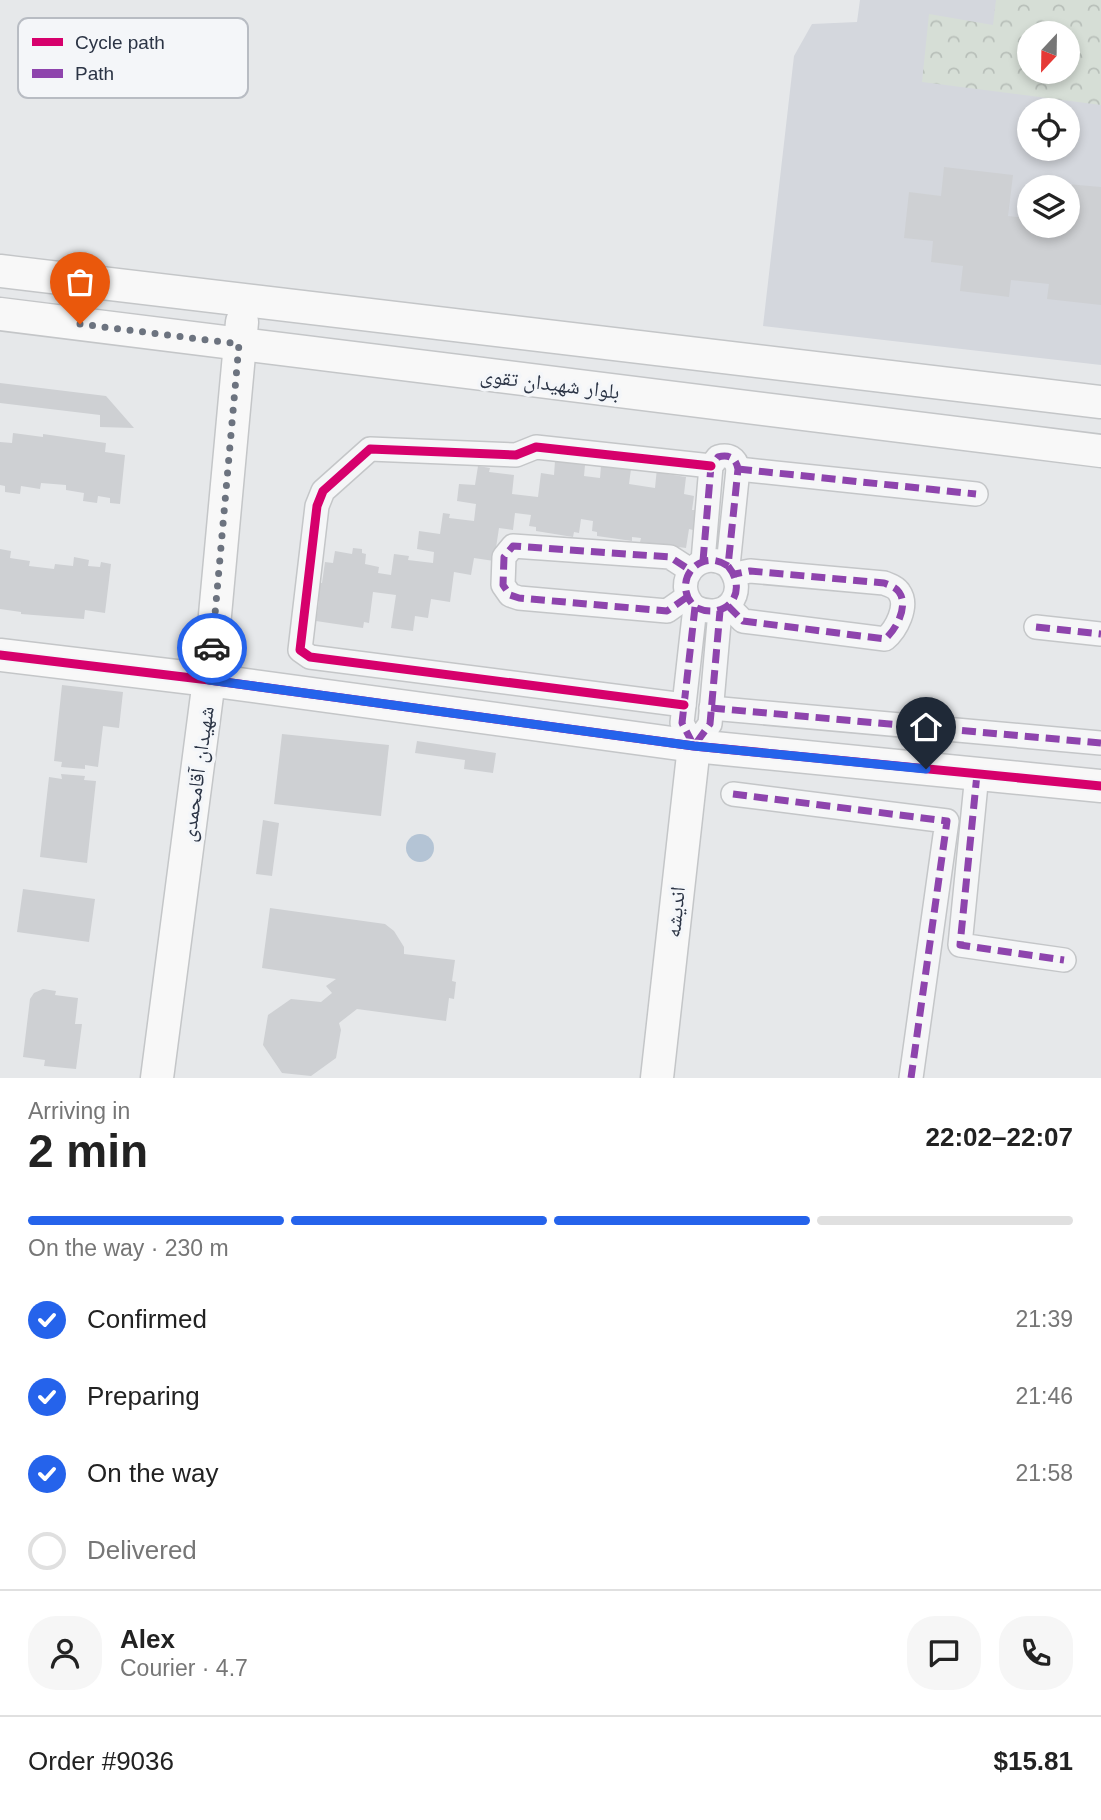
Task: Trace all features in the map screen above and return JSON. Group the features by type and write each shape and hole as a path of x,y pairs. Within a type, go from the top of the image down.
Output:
{"main road":[{"path":"0,271 1101,402"},
{"name":"شهیدان آقامحمدی","path":"157,1078 209,680 244,300"},
{"name":"بلوار شهیدان تقوی","path":"0,314 1101,451"},
{"path":"0,655 209,680 694,746 1101,786"},
{"name":"انديشه","path":"657,1078 694,746"}],"street":[{"path":"684,705 310,657 300,650 317,506 323,491 370,449 516,455 536,447 711,466"},
{"path":"729,456 734,459 738,469 731,570 737,591 724,608 710,724 694,746 682,723 691,602 685,583 696,566 711,466 718,457 729,456"},
{"path":"738,469 976,494"},
{"path":"513,546 670,557 696,566 716,560 731,570 884,583 898,591 901,597 899,621 886,639 743,621 724,608 703,611 691,602 667,611 519,598 510,595 503,585 503,557 513,546"},
{"path":"1036,627 1101,634"},
{"path":"712,708 1101,743"},
{"path":"977,774 960,945 1065,960"},
{"path":"733,794 947,821 911,1078"}],"shaded area":[{"path":"860,0 1101,0 1101,365 763,326 794,56 812,24 857,22"}],"green space":[{"path":"996,0 1101,0 1101,105 1080,102 1080,98 1047,98 922,82 929,14 993,25"}],"water":[{"path":"420,834 430,838 434,848 430,858 420,862 410,858 406,848 410,838"}],"building":[{"path":"944,167 1013,175 1008,216 1017,217 1017,238 1080,238 1080,185 1101,187 1101,305 1047,299 1049,284 1011,280 1009,297 960,291 963,266 931,262 933,241 904,238 909,192 941,196"},
{"path":"0,383 106,396 134,428 100,427 100,415 0,403"},
{"path":"13,433 43,437 43,434 106,443 105,452 125,455 120,504 110,503 110,498 98,496 97,503 83,501 84,493 66,490 66,485 41,483 40,489 21,486 20,494 5,492 5,486 0,485 0,442 12,443"},
{"path":"560,457 564,458 564,461 585,465 584,476 600,478 601,466 621,468 621,464 627,465 627,469 631,469 629,484 655,488 657,468 668,470 667,474 686,477 684,494 694,496 692,510 695,510 693,530 689,529 686,548 640,542 641,538 632,537 632,541 597,536 597,532 592,531 593,521 581,519 579,533 574,532 573,537 536,531 536,527 529,526 531,515 515,513 513,530 499,528 494,561 474,558 471,575 454,572 450,602 431,599 428,618 415,616 413,631 391,628 396,595 373,592 369,623 364,622 363,628 316,621 319,601 315,600 317,582 322,583 325,562 333,563 335,551 352,554 353,548 362,549 362,553 366,554 365,564 379,567 378,573 391,575 394,554 409,556 408,560 433,563 434,552 417,549 419,531 440,534 443,513 450,514 449,518 474,521 476,504 457,501 459,484 475,485 478,466 490,468 489,472 514,475 512,494 538,497 541,473 554,475 555,461 559,462"},
{"path":"0,549 11,551 10,558 30,561 29,566 54,569 55,564 73,566 74,557 89,560 88,566 100,567 101,562 111,564 105,613 85,610 84,619 21,614 0,609"},
{"path":"62,685 123,692 119,728 103,726 98,767 61,767 62,762 54,761"},
{"path":"282,734 389,745 381,816 274,804"},
{"path":"417,741 496,753 493,773 464,769 465,760 415,753"},
{"path":"61,774 85,776 84,780 96,781 87,863 40,857 49,777 62,779"},
{"path":"263,820 279,823 272,876 256,874"},
{"path":"23,889 95,899 89,942 17,932"},
{"path":"270,908 385,924 394,931 404,947 404,954 455,960 452,981 456,982 454,999 449,998 446,1021 357,1009 339,1023 341,1030 336,1058 311,1076 282,1073 263,1045 268,1015 291,999 321,1002 332,993 326,986 336,979 262,968"},
{"path":"43,989 56,991 55,995 78,998 75,1024 82,1024 76,1069 44,1066 45,1060 23,1057 30,999 34,993"}],"marked path":[{"path":"703,561 711,466 718,457 729,457 736,462 738,469 728,566 734,576 735,595 724,608 716,611 695,607 688,598 686,588 691,570 707,561 717,561 728,566"},
{"path":"738,469 976,494"},
{"path":"687,597 667,611 519,598 510,595 503,585 504,557 513,546 670,557 690,570"},
{"path":"728,606 743,621 885,639 897,624 902,611 899,592 884,583 750,571 735,574"},
{"path":"695,607 682,723 694,746 710,724 720,611"},
{"path":"1036,627 1101,634"},
{"path":"711,708 1101,743"},
{"path":"977,774 960,945 1064,960"},
{"path":"733,794 947,821 911,1078"}],"cycle path":[{"path":"684,705 310,657 300,650 317,506 323,491 370,449 516,455 536,447 711,466"},
{"path":"0,655 209,680 694,746 1101,786"}],"way so far":[{"path":"80,324 239,344 212,648"}],"route":[{"path":"212,648 209,680 694,746 926,769"}]}
